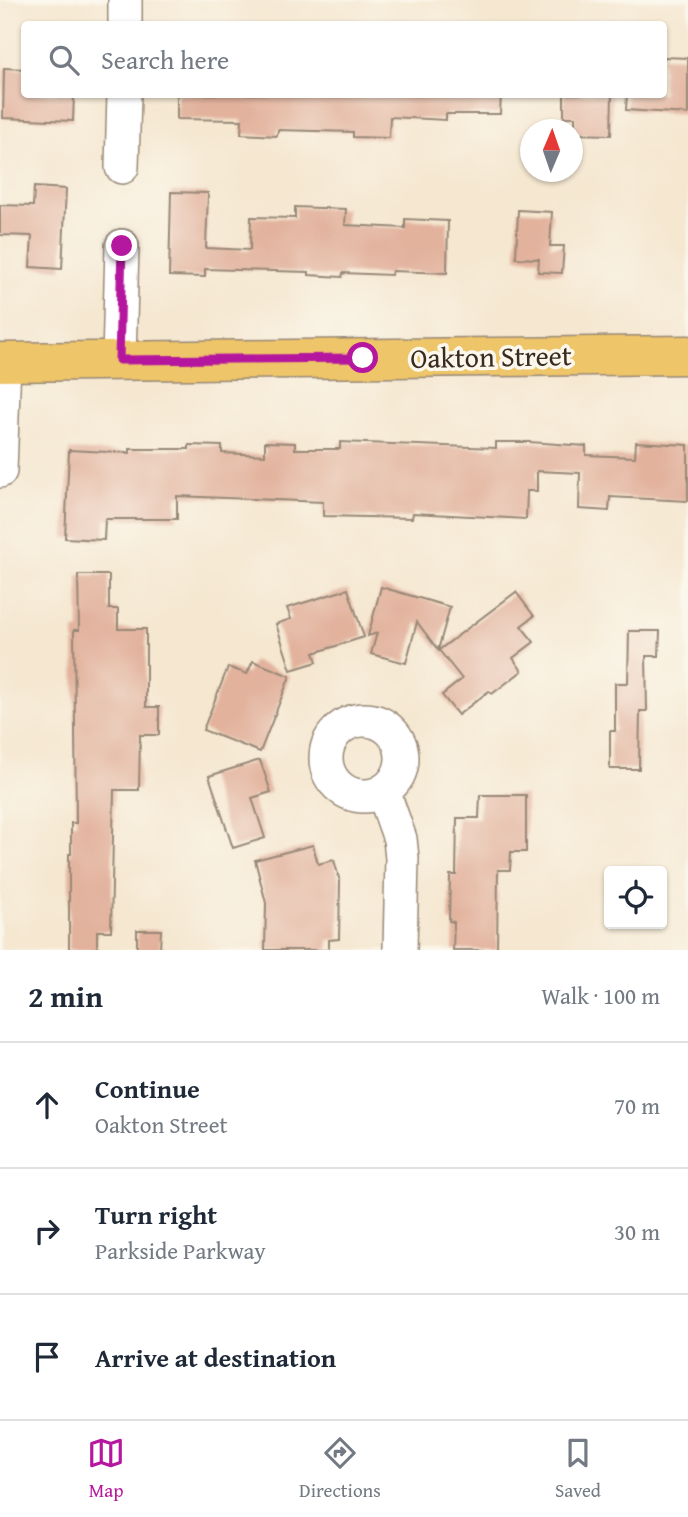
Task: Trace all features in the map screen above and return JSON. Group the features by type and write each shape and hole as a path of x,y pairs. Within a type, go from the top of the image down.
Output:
{"main road":[{"name":"Oakton Street","path":"2,362 688,355"}],"street":[{"path":"125,0 125,21"},
{"path":"122,167 124,98"},
{"path":"119,360 122,246"},
{"path":"0,471 2,362"},
{"path":"383,791 400,839 400,950"}],"building":[{"path":"667,57 688,58 688,114 626,110 627,98 667,98"},
{"path":"4,68 21,69 21,98 74,98 73,121 3,118"},
{"path":"177,98 501,98 500,114 446,114 446,120 390,117 389,138 353,137 353,132 278,130 277,136 241,134 242,120 177,119"},
{"path":"564,98 612,98 611,135 583,134 583,119 564,117"},
{"path":"34,187 66,189 62,269 30,267 32,236 0,235 0,205 33,206"},
{"path":"171,192 208,193 206,248 250,250 251,217 295,218 295,207 346,209 345,225 405,228 405,219 448,221 447,273 392,271 391,275 343,273 342,277 309,275 309,272 205,269 205,277 169,276"},
{"path":"518,210 552,212 550,246 564,246 562,273 538,272 539,259 516,258"},
{"path":"265,442 295,443 295,449 340,449 340,442 496,448 496,442 529,442 586,446 586,455 635,457 636,442 688,445 688,501 610,497 609,511 579,509 580,473 537,471 537,491 527,491 526,519 413,513 412,518 323,516 323,502 177,496 177,519 105,519 104,540 65,538 69,450 130,453 130,449 189,449 189,445 222,446 222,453 265,455"},
{"path":"78,575 109,575 109,609 118,609 118,629 146,629 146,707 159,707 159,735 140,735 139,790 114,790 111,931 97,931 97,950 69,950 69,854 71,823 76,823 74,630 79,630"},
{"path":"381,587 450,607 438,650 417,622 406,663 371,654 377,633 368,636"},
{"path":"348,589 364,637 314,653 317,662 291,670 276,624 291,619 287,608"},
{"path":"516,592 534,616 521,626 534,642 513,658 522,671 492,694 489,691 458,715 442,695 462,679 439,650"},
{"path":"629,631 660,631 659,656 646,656 647,711 640,711 639,769 610,769 610,731 615,731 615,683 628,683"},
{"path":"253,661 290,676 260,752 203,730 228,667 247,674"},
{"path":"260,760 271,792 252,798 265,838 233,848 209,776"},
{"path":"480,795 526,795 526,852 511,852 510,870 498,870 497,950 453,950 454,922 449,921 450,875 456,875 457,818 479,818"},
{"path":"313,845 318,864 334,860 340,882 339,939 329,940 329,950 265,950 266,903 255,860"},
{"path":"137,930 161,930 160,950 137,950"}],"route":[{"path":"122,246 119,360 363,358"}]}
